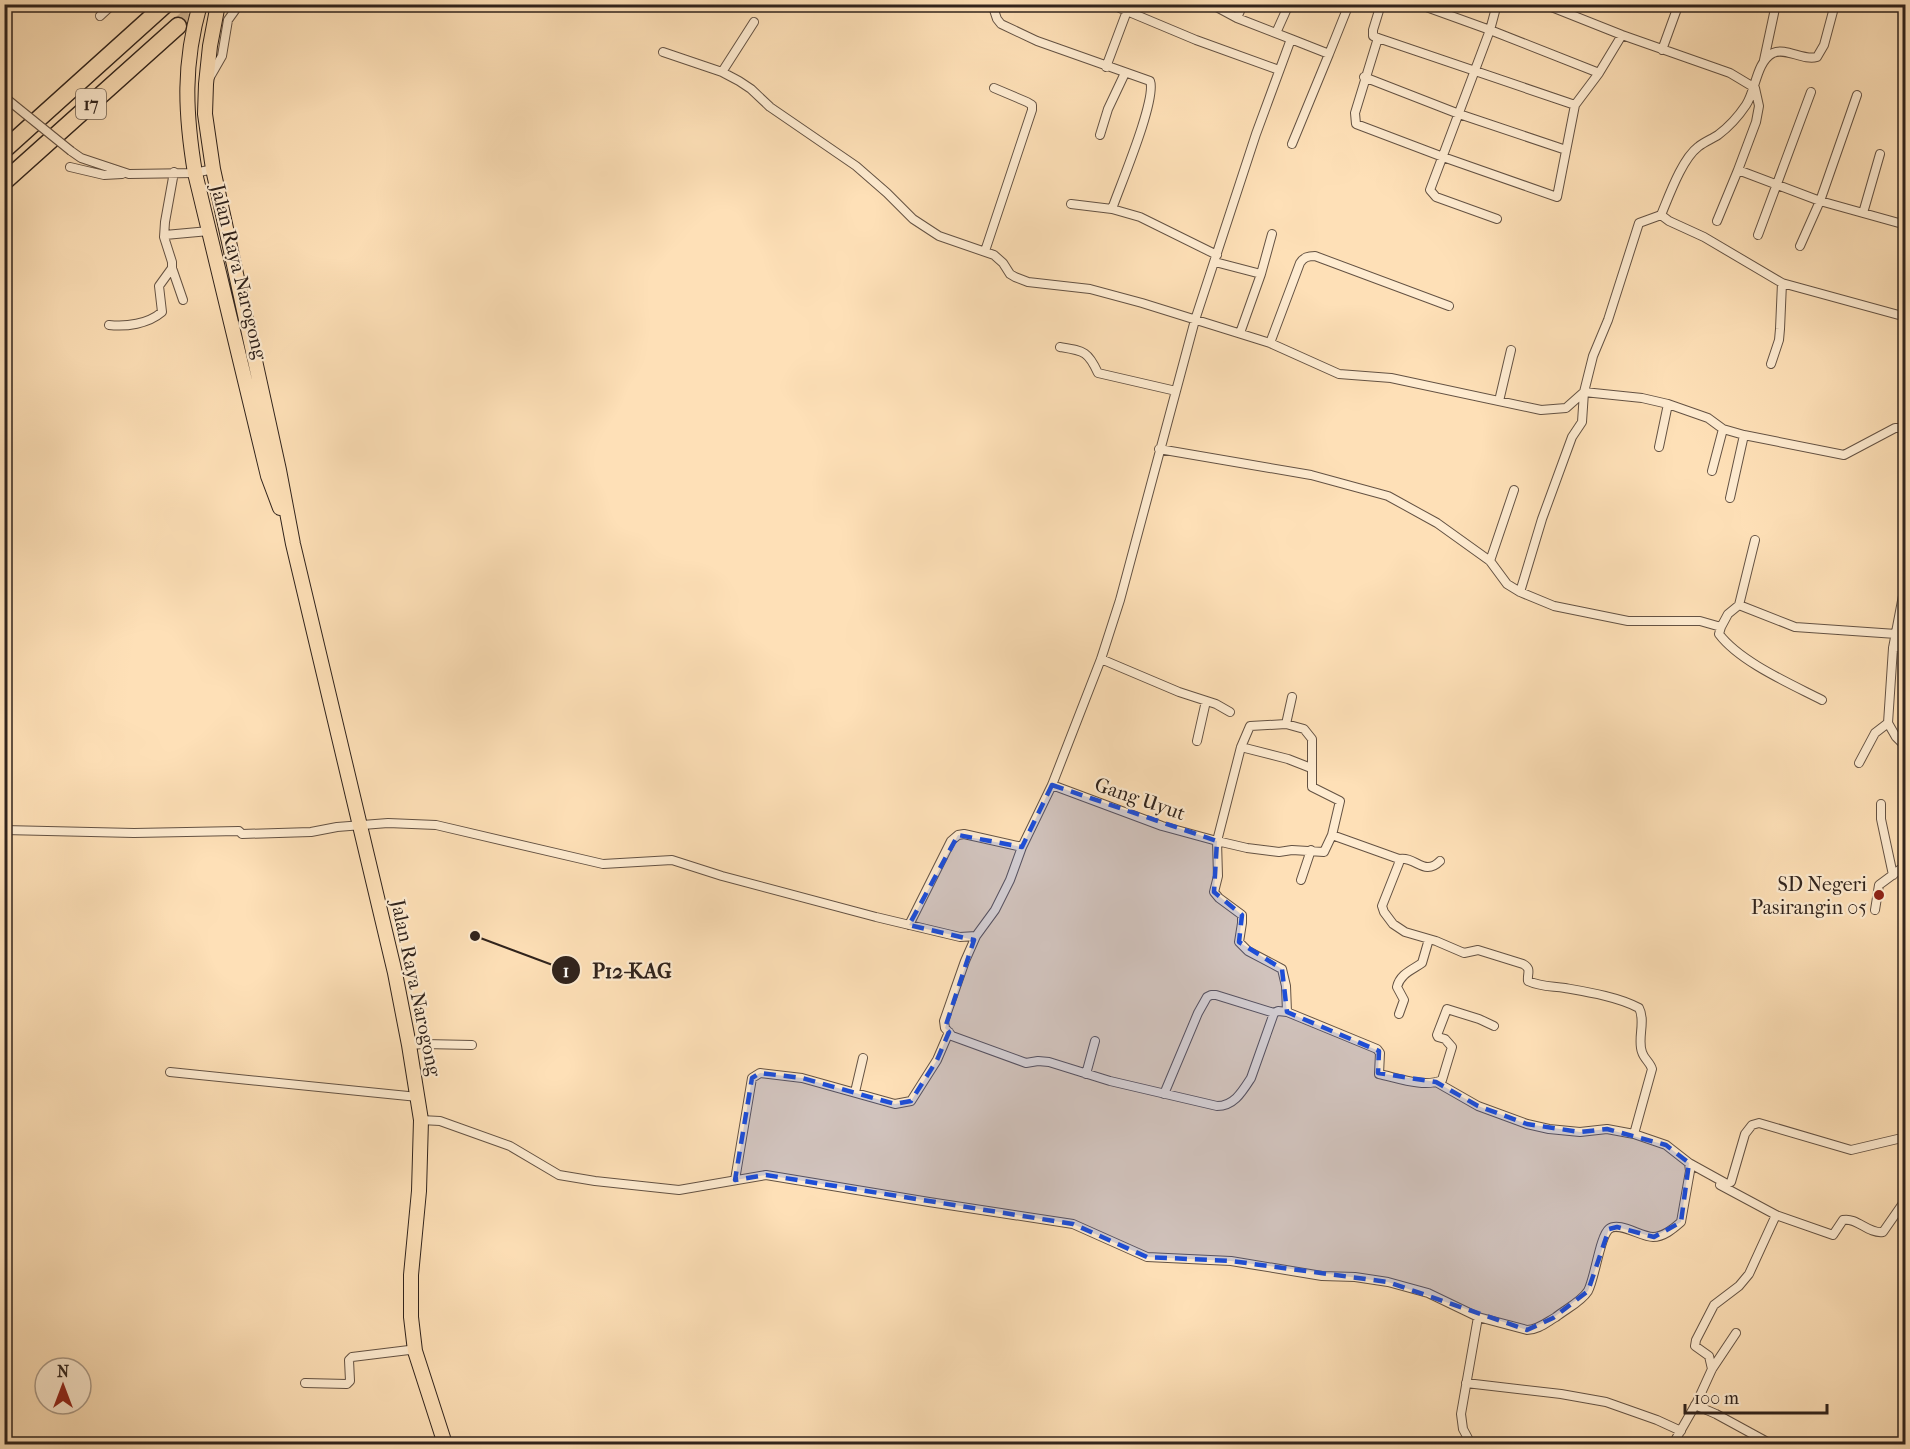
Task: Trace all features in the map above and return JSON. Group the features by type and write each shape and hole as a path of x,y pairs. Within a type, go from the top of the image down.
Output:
{"highway":[{"name":"17","path":"4,150 166,4"},
{"name":"17","path":"4,182 178,26"}],"main road":[{"name":"Jalan Raya Narogong","path":"200,4 192,33 187,76 187,120 195,173 268,476 292,544"},
{"name":"Jalan Raya Narogong","path":"217,7 206,84 206,114 213,169 279,470 292,544 395,973 410,1045 421,1120 419,1191 411,1275 411,1317 416,1350 445,1444"}],"street":[{"path":"100,16 113,4"},
{"path":"992,4 1001,24 1038,41 1150,81 1152,86 1148,109 1112,209"},
{"path":"1110,4 1196,40 1279,70"},
{"path":"1211,4 1237,18 1329,54"},
{"path":"1237,18 1243,4"},
{"path":"1276,33 1289,4"},
{"path":"1292,144 1349,4"},
{"path":"1382,4 1372,30 1373,36 1575,105"},
{"path":"1418,4 1599,74"},
{"path":"1497,4 1490,30 1430,190 1436,197 1497,219"},
{"path":"1544,4 1662,50 1730,73 1755,88 1759,106 1756,122 1717,221"},
{"path":"1520,592 1542,519 1572,437 1582,422 1584,392 1593,356 1608,320 1639,224 1661,215 1677,176 1697,148 1733,123 1747,103 1755,88 1764,60 1776,4"},
{"path":"1764,60 1781,51 1810,59 1817,57 1824,45 1835,4"},
{"path":"217,7 240,5"},
{"path":"206,84 222,56 228,20 240,5"},
{"path":"1662,50 1676,5"},
{"path":"1106,67 1127,11"},
{"path":"722,72 754,21"},
{"path":"1378,38 1354,113 1356,124 1443,158 1557,197 1575,105 1599,74 1622,35"},
{"path":"1274,1013 1251,1078 1231,1103 1225,1106 1164,1094 1049,1062 1026,1063 959,1039 945,1028 944,1021 976,936 995,910 1052,785 1101,659 1195,320 1256,134 1291,39"},
{"path":"663,52 722,72 752,89 770,107 856,166 913,219 939,236 985,251 1003,262 1010,274 1022,280 1090,289 1142,303 1270,343 1339,374 1391,378 1541,410 1566,408 1584,392 1642,398 1708,418 1723,429 1744,435 1844,455 1895,428 1905,428"},
{"path":"1100,135 1108,109 1125,73"},
{"path":"1364,77 1459,114 1566,150"},
{"path":"985,251 1032,110 1032,105 1027,102 993,88"},
{"path":"1758,235 1811,92"},
{"path":"1800,246 1820,201 1857,95"},
{"path":"6,99 81,158 129,174"},
{"path":"1863,213 1880,154"},
{"path":"70,167 104,175 195,173 213,169"},
{"path":"1738,170 1820,201 1905,225"},
{"path":"174,172 165,222 165,235 172,268 183,300"},
{"path":"1071,204 1112,209 1140,217 1216,259 1261,274"},
{"path":"1661,215 1704,237 1782,283 1905,317"},
{"path":"165,235 209,231"},
{"path":"1240,333 1261,274 1272,234"},
{"path":"1270,343 1300,263 1310,256 1449,306"},
{"path":"109,325 126,327 161,315 159,286 172,268"},
{"path":"1771,364 1780,329 1782,283"},
{"path":"1060,347 1084,351 1091,358 1098,373 1176,391"},
{"path":"1499,401 1511,350"},
{"path":"1659,447 1668,404"},
{"path":"1712,471 1723,429"},
{"path":"1730,498 1744,435"},
{"path":"1159,449 1311,475 1388,496 1437,523 1490,561 1507,584 1554,606 1628,621 1700,621 1721,627"},
{"path":"1490,561 1514,490"},
{"path":"1755,540 1739,605 1728,614 1719,634 1731,647 1768,673 1822,700"},
{"path":"1905,580 1893,648 1888,723 1905,747"},
{"path":"1739,605 1795,627 1896,634"},
{"path":"1893,648 1905,646"},
{"path":"1101,659 1179,692 1216,704 1230,712"},
{"path":"1286,724 1292,697"},
{"path":"1197,741 1206,701"},
{"path":"1859,763 1875,733 1888,723"},
{"path":"1287,1012 1286,986 1282,969 1248,951 1239,942 1242,915 1214,892 1218,876 1217,841 1241,747 1250,726 1286,724 1304,729 1312,739 1312,787 1340,801 1332,835 1324,852 1311,850 1301,880"},
{"path":"1241,747 1288,759 1311,768"},
{"name":"Gang Uyut","path":"1052,785 1162,826 1217,841 1279,852 1311,850"},
{"path":"1881,804 1881,819 1893,875"},
{"path":"4,830 134,833 239,831 242,834 311,832 388,823 436,825 603,864 672,860 722,876 909,925 960,937 976,936"},
{"path":"909,925 951,841 958,835 964,834 1022,847"},
{"path":"1332,835 1429,868 1440,861"},
{"path":"1399,859 1382,906 1396,928 1464,953 1478,950 1523,964 1528,967 1528,981 1538,986 1595,994 1639,1008 1641,1051 1652,1069 1634,1134"},
{"path":"1875,910 1879,885 1905,865"},
{"path":"1399,1014 1404,1000 1397,987 1398,982 1401,976 1422,963 1429,939"},
{"path":"1164,1094 1198,1013 1211,994 1274,1013 1287,1012 1379,1051 1379,1074 1406,1081 1436,1082 1442,1080 1452,1047 1445,1039 1437,1036 1447,1010 1494,1026"},
{"path":"735,1180 752,1078 760,1073 802,1078 895,1104 911,1101 937,1060 949,1032"},
{"path":"1086,1074 1095,1041"},
{"path":"410,1045 472,1045"},
{"path":"855,1092 863,1058"},
{"path":"170,1072 418,1097"},
{"path":"1436,1082 1478,1106 1527,1125 1571,1131 1607,1129 1634,1134 1666,1145 1689,1167 1776,1215 1833,1235 1843,1220 1848,1219 1876,1233 1883,1232 1905,1199"},
{"path":"421,1120 440,1121 510,1146 559,1174 568,1176 679,1190 766,1175 1073,1224 1147,1257 1231,1261 1322,1276 1356,1277 1388,1282 1428,1293 1478,1317 1520,1329 1534,1330 1578,1302 1588,1291 1603,1237 1609,1229 1617,1227 1654,1237 1668,1232 1681,1222 1689,1167"},
{"path":"1689,1167 1729,1184 1745,1134 1752,1125 1759,1123 1851,1150 1905,1137"},
{"path":"1712,1369 1709,1356 1695,1346 1696,1340 1714,1305 1739,1286 1749,1274 1776,1215"},
{"path":"1471,1444 1461,1422 1478,1317"},
{"path":"1673,1444 1712,1369 1736,1333"},
{"path":"305,1383 347,1384 350,1381 349,1360 352,1357 416,1350"},
{"path":"1466,1383 1606,1402 1657,1419 1681,1431"},
{"path":"1695,1405 1771,1444"}],"highlighted area":[{"path":"1052,785 1217,841 1214,892 1242,915 1239,942 1282,969 1287,1012 1379,1051 1378,1073 1436,1082 1478,1106 1527,1124 1580,1132 1607,1129 1666,1145 1689,1163 1681,1222 1654,1237 1617,1227 1609,1229 1588,1291 1553,1318 1527,1330 1388,1282 1231,1261 1147,1257 1073,1224 766,1175 735,1180 752,1078 760,1073 802,1078 895,1104 911,1101 937,1060 949,1032 945,1028 974,940 909,925 958,835 1022,847"}],"tunnel":[{"path":"178,26 202,4"}],"place":[{"name":"SD Negeri Pasirangin 05","path":"1879,895"},
{"name":"P12-KAG","path":"475,936"}]}
